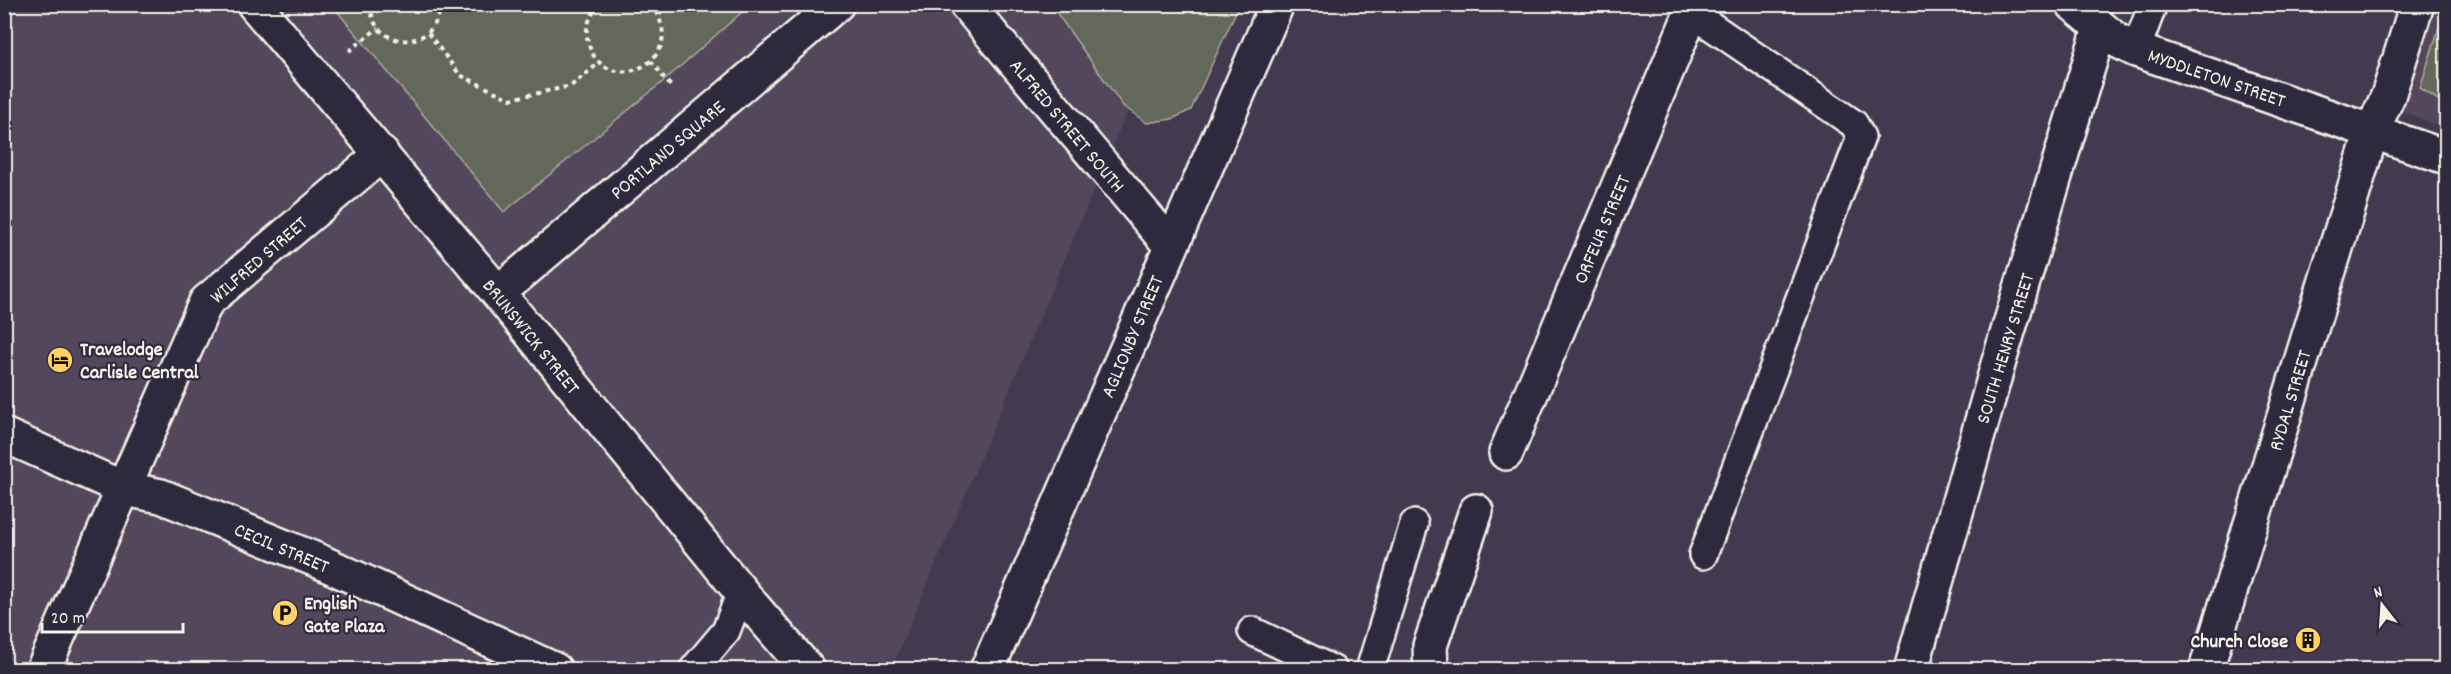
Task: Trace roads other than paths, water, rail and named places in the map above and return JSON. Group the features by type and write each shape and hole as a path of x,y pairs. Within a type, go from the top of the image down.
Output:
{"street":[{"name":"BRUNSWICK STREET","path":"254,4 498,293 741,592 808,669"},
{"name":"PORTLAND SQUARE","path":"498,293 837,4"},
{"name":"ALFRED STREET SOUTH","path":"966,4 1170,245"},
{"name":"AGLIONBY STREET","path":"987,669 1277,4"},
{"name":"MYDDLETON STREET","path":"2073,4 2116,40 2136,50 2446,157"},
{"name":"RYDAL STREET","path":"2206,669 2372,131 2388,96 2417,4"},
{"name":"ORFEUR STREET","path":"1506,453 1693,9"},
{"name":"SOUTH HENRY STREET","path":"1911,669 1998,361 2100,27"},
{"name":"WILFRED STREET","path":"43,669 125,489 206,302 382,154"},
{"name":"CECIL STREET","path":"4,435 125,489 162,496 319,561 555,669"},
{"path":"1431,669 1430,646 1476,511"}],"lane":[{"path":"2136,50 2153,4"},
{"path":"1693,9 1854,124 1861,137 1703,555"},
{"path":"1370,669 1414,524"},
{"path":"693,669 726,630 741,592"},
{"path":"1252,631 1333,669"}],"place":[{"name":"Travelodge Carlisle Central","path":"60,360"},
{"name":"English Gate Plaza","path":"285,613"},
{"name":"Church Close","path":"2308,640"}]}
